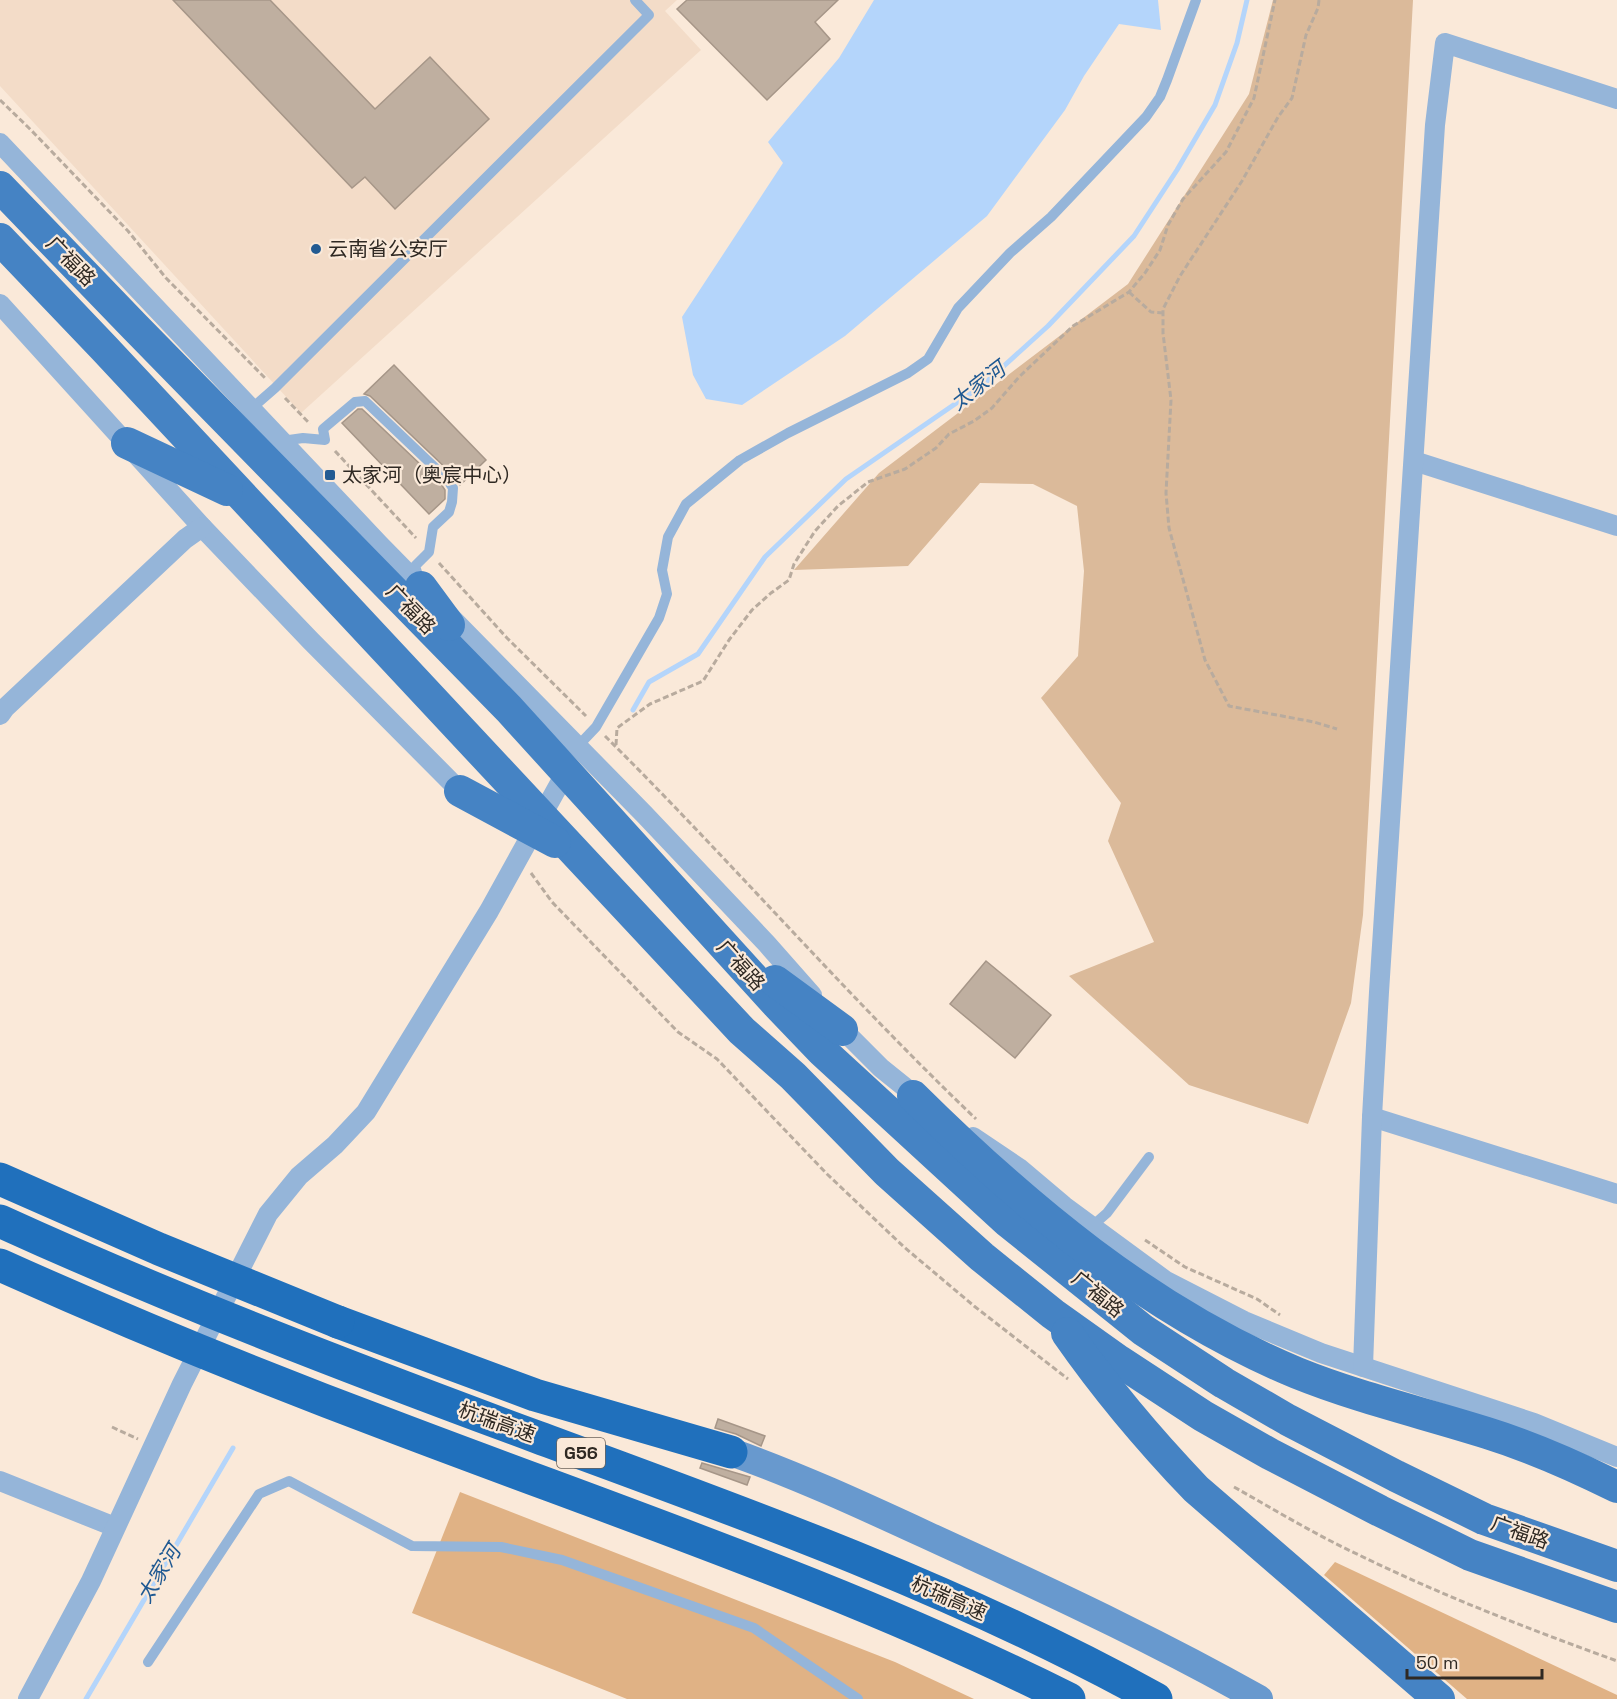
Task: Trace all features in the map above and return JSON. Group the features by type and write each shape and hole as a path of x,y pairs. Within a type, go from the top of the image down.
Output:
{"highway":[{"path":"0,1179 148,1245 338,1322 535,1395 731,1452"},
{"name":"杭瑞高速","path":"0,1221 133,1280 277,1339 879,1567 996,1618 1156,1699"},
{"name":"杭瑞高速","path":"0,1266 312,1396 702,1541 863,1605 968,1650 1069,1699"}],"main road":[{"name":"广福路","path":"0,187 126,319 509,709 572,759 733,956 822,1051 1007,1221 1143,1330 1224,1383 1288,1420 1484,1519 1617,1566"},
{"name":"广福路","path":"0,239 242,497 532,835 579,855 742,1031 793,1077 887,1172 982,1257 1053,1314 1119,1361 1203,1416 1290,1465 1470,1556 1617,1607"},
{"path":"128,443 242,497"},
{"path":"421,587 509,709"},
{"path":"460,791 532,835"},
{"path":"733,956 773,980 842,1030"},
{"path":"913,1096 1021,1197 1095,1255 1157,1298 1231,1342 1298,1373 1359,1395 1510,1441 1564,1462 1617,1487"},
{"path":"1053,1314 1099,1380 1196,1489 1439,1699"},
{"path":"731,1452 848,1499 1054,1593 1136,1633 1252,1695"}],"street":[{"path":"1363,1366 1372,1117 1435,125 1445,43 1617,99"},
{"path":"0,143 421,587 572,759 767,944 842,1030 913,1096 1019,1168 1091,1227 1166,1281 1276,1335 1321,1353 1534,1423 1617,1457"},
{"path":"0,304 202,527 460,791"},
{"path":"1414,461 1617,526"},
{"path":"0,716 5,708 185,539 202,527"},
{"path":"28,1699 91,1581 182,1384 268,1214 299,1176 335,1145 366,1112 532,835 572,759"},
{"path":"1372,1117 1617,1194"},
{"path":"0,1481 116,1527"}],"lane":[{"path":"252,408 275,388 649,15 635,0"},
{"path":"572,759 596,727 659,618 667,594 662,570 668,537 686,504 740,460 788,433 908,373 928,359 958,308 1010,252 1051,217 1146,117 1160,97 1196,0"},
{"path":"282,441 303,438 325,440 323,429 355,402 365,401 447,479 453,488 449,512 433,526 429,552 415,566 421,587"},
{"path":"1091,1227 1107,1213 1149,1157"},
{"path":"148,1662 259,1494 289,1481 412,1546 501,1547 562,1560 754,1628 858,1699"}],"path":[{"path":"616,747 617,728 650,704 703,681 729,640 752,610 789,580 794,564 815,531 838,506 868,482 905,469 936,448 949,434 974,422 992,408 1019,377 1073,326 1129,292 1160,250 1168,225 1183,199 1226,152 1254,98 1275,0"},
{"path":"1319,0 1318,8 1306,35 1292,98 1278,117 1242,181 1180,276 1163,309 1165,353 1171,400 1166,493 1169,528 1205,660 1229,706 1314,722 1337,729"},
{"path":"0,100 128,231 166,278 325,440 507,638 616,747 927,1072 983,1125"},
{"path":"1129,292 1151,312 1163,314"},
{"path":"532,835 552,902 678,1032 717,1059 844,1190 904,1247 956,1291 1074,1383"},
{"path":"1137,1235 1185,1267 1257,1299 1285,1318"},
{"path":"112,1427 154,1447"},
{"path":"1225,1482 1356,1554 1448,1597 1532,1631 1617,1661"}],"shaded area":[{"name":"云南省公安厅","path":"0,0 677,0 665,11 701,50 301,413 0,86"},
{"path":"1273,0 1413,0 1363,915 1351,1003 1308,1124 1189,1085 1069,976 1154,942 1108,841 1121,803 1041,698 1078,656 1084,571 1077,506 1033,484 980,483 908,566 794,570 879,473 1128,284 1249,94"},
{"path":"460,1492 895,1662 974,1699 627,1699 412,1613"},
{"path":"1335,1562 1617,1695 1617,1699 1467,1699 1324,1575"}],"water":[{"path":"874,0 1158,0 1161,30 1119,24 1084,76 1065,110 987,216 845,336 742,405 706,399 693,375 682,317 783,163 768,142 839,58"}],"building":[{"path":"173,0 270,0 375,109 430,57 489,119 395,209 365,177 352,188"},
{"path":"687,0 838,0 815,22 830,39 767,100 677,9"},
{"path":"394,365 486,460 460,485 452,474 370,396 364,394"},
{"path":"358,409 362,409 441,484 445,490 445,499 429,514 342,423"},
{"path":"986,961 1051,1015 1015,1058 950,1004"},
{"path":"718,1419 765,1436 761,1446 736,1434 715,1428"},
{"path":"702,1463 750,1477 747,1485 700,1468"}],"waterway":[{"name":"太家河","path":"633,710 649,682 698,654 765,557 846,479 984,384 1048,326 1134,236 1177,170 1215,105 1237,43 1247,0"},
{"name":"太家河","path":"86,1699 233,1448"}],"place":[{"name":"云南省公安厅","path":"316,249"},
{"name":"太家河（奥宸中心）","path":"330,475"}]}
